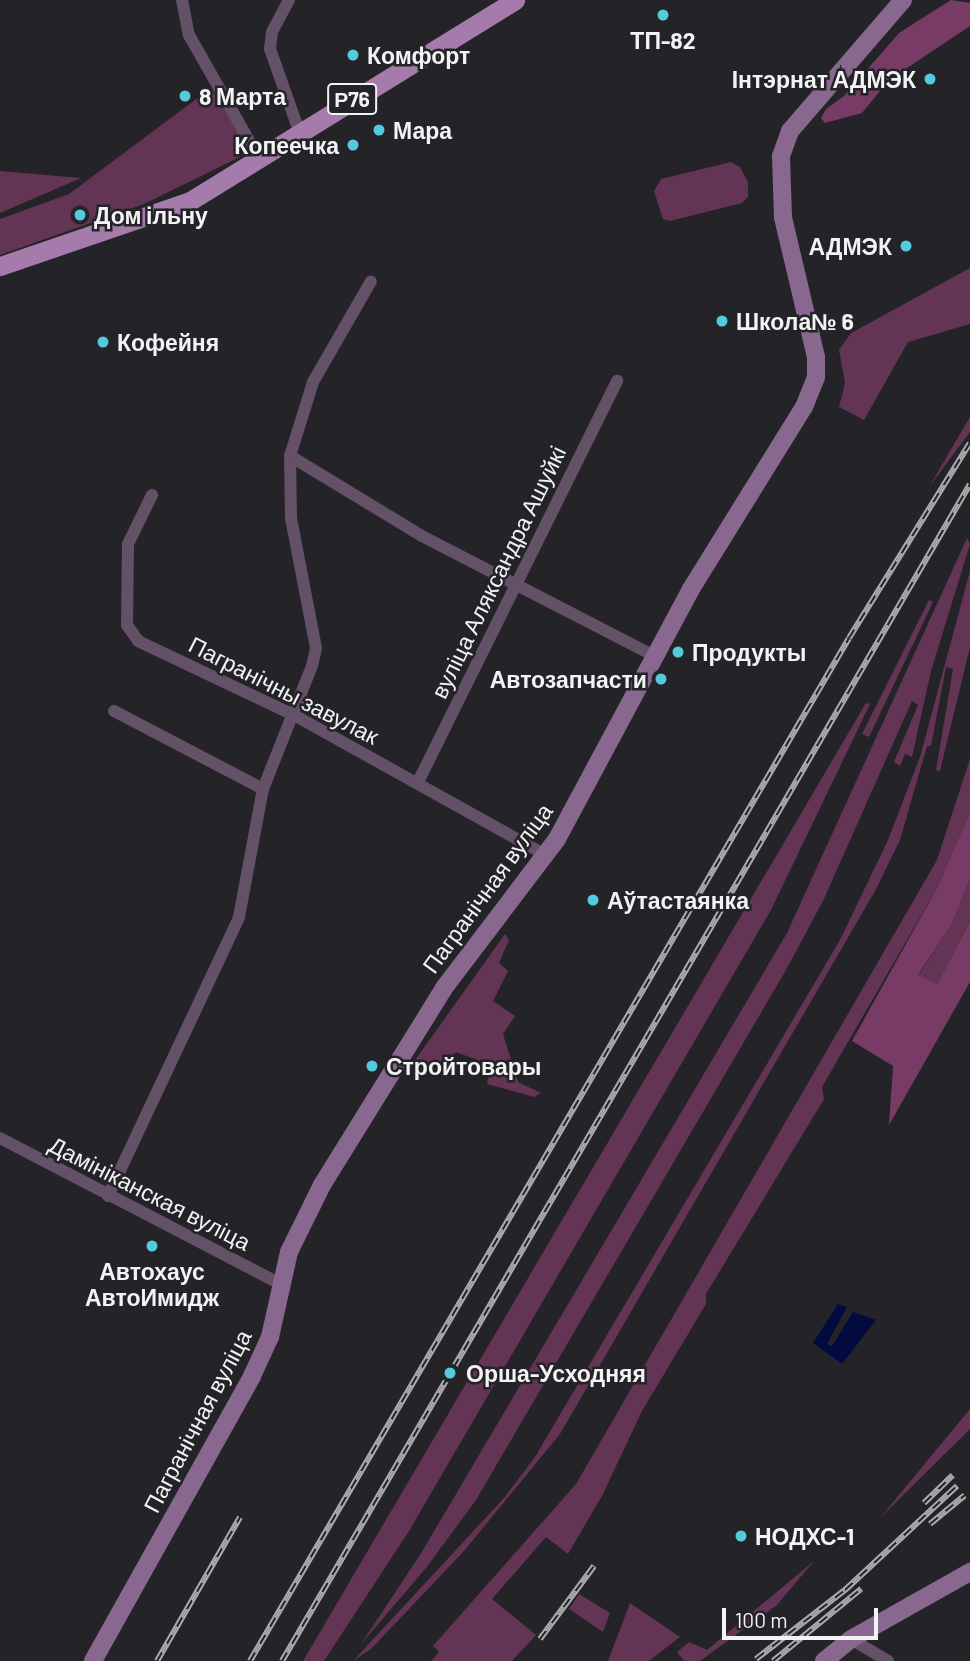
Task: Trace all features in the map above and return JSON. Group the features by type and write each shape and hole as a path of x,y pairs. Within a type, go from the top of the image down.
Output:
{"main road":[{"name":"Р76","path":"0,266 190,201 299,131 515,0"},
{"name":"Пагранічная вуліца","path":"93,1661 252,1376 270,1337 292,1242 322,1185 444,988 547,856 597,772 653,655 813,388 816,356 783,217 779,168 790,131 903,0"},
{"path":"824,1661 851,1640 970,1572"}],"street":[{"path":"182,0 189,35 259,158"},
{"path":"289,0 272,32 270,49 299,131"},
{"path":"108,1196 239,917 263,789 294,715 316,648 291,518 290,456 313,382 370,281"},
{"name":"вуліца Аляксандра Ашуйкі","path":"418,782 617,381"},
{"path":"290,456 422,536 653,655"},
{"name":"Пагранічны завулак","path":"152,495 128,544 130,634 294,715 547,856"},
{"path":"114,711 263,789"},
{"name":"Дамініканская вуліца","path":"0,1138 281,1284"},
{"path":"851,1640 888,1661"}],"shaded area":[{"path":"951,0 970,3 970,26 889,80 862,113 825,123 821,118 826,109 844,96 899,33"},
{"path":"211,88 239,133 236,136 244,155 144,204 0,255 0,219 69,194"},
{"path":"731,162 740,167 748,182 748,197 742,203 670,221 663,219 654,191 661,179"},
{"path":"0,171 81,178 0,213"},
{"path":"970,268 970,324 908,342 864,420 839,407 845,383 839,350 851,333"},
{"path":"970,417 970,432 929,487"},
{"path":"967,538 970,544 931,671 912,757 905,754 900,766 894,762 918,705 912,701 823,901 786,970 476,1500 426,1568 361,1644 420,1555 787,933"},
{"path":"970,571 970,647 940,771 936,770 953,669 946,667 931,746 927,746 900,840 875,891 560,1434 464,1551 371,1649 353,1661 504,1498 535,1457 840,940 888,840 920,757"},
{"path":"929,600 933,602 869,737 862,734"},
{"path":"866,703 870,704 771,910 409,1531 324,1661 303,1661"},
{"path":"970,759 970,812 937,888 822,1087 824,1099 706,1294 706,1304 642,1411 602,1496 568,1554 546,1537 492,1599 536,1635 512,1661 431,1661 439,1652 433,1646 576,1484 937,860"},
{"path":"970,812 970,879 952,924 918,975 937,984 970,922 970,982 889,1125 893,1066 852,1041 937,888"},
{"path":"970,879 970,922 937,984 918,976 952,924"},
{"path":"505,934 509,940 499,963 508,971 493,1001 515,1016 503,1034 518,1082 541,1093 534,1097 487,1084 491,1065 456,1052 446,1063 425,1067 413,1063"},
{"path":"838,1304 847,1307 827,1344 832,1346 853,1312 876,1320 842,1364 813,1343"},
{"path":"970,1409 970,1429 880,1518"},
{"path":"814,1561 777,1605 700,1661 684,1661 677,1652 689,1642 707,1650"},
{"path":"579,1594 610,1613 603,1632 569,1609"},
{"path":"630,1603 680,1637 649,1661 608,1661"}],"railway":[{"path":"250,1661 849,638 970,443"},
{"path":"282,1661 970,484"},
{"path":"924,1503 953,1475"},
{"path":"756,1659 845,1590 957,1486"},
{"path":"930,1524 965,1495"},
{"path":"157,1661 240,1517"},
{"path":"540,1639 594,1566"},
{"path":"773,1661 861,1589"}],"place":[{"name":"ТП-82","path":"663,15"},
{"name":"Комфорт","path":"353,55"},
{"name":"Інтэрнат АДМЭК","path":"930,79"},
{"name":"8 Марта","path":"185,96"},
{"name":"Мара","path":"379,130"},
{"name":"Копеечка","path":"353,145"},
{"name":"Дом ільну","path":"80,215"},
{"name":"АДМЭК","path":"906,246"},
{"name":"Школа№ 6","path":"722,321"},
{"name":"Кофейня","path":"103,342"},
{"name":"Продукты","path":"678,652"},
{"name":"Автозапчасти","path":"661,679"},
{"name":"Аўтастаянка","path":"593,900"},
{"name":"Стройтовары","path":"372,1066"},
{"name":"Автохаус АвтоИмидж","path":"152,1246"},
{"name":"Орша-Усходняя","path":"450,1373"},
{"name":"НОДХС-1","path":"741,1536"}]}
